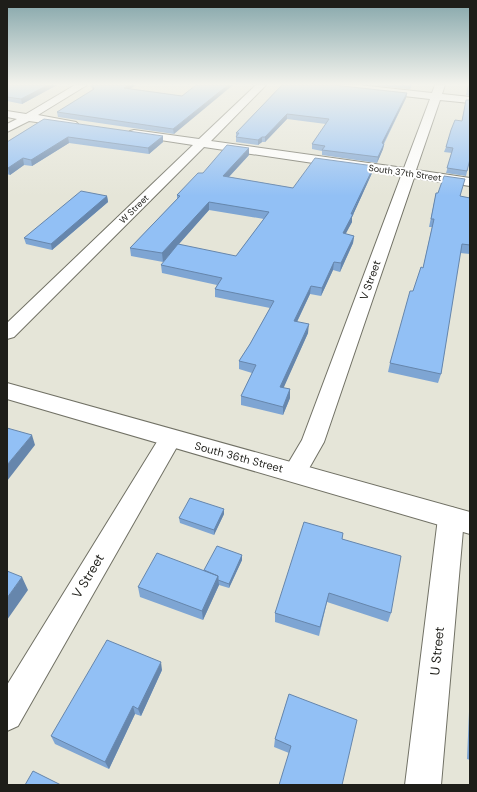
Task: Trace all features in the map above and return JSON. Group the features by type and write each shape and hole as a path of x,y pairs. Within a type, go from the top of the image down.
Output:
{"main road":[{"name":"South 36th Street","path":"7,391 461,520"}],"street":[{"path":"7,129 19,122"},
{"path":"61,122 81,125"},
{"name":"W Street","path":"7,333 223,122"},
{"name":"V Street","path":"295,472 313,442 427,122"},
{"name":"South 37th Street","path":"126,132 470,182"},
{"name":"V Street","path":"7,715 171,438"},
{"name":"U Street","path":"423,785 461,520"}],"building":[{"path":"39,122 65,122 163,136 148,148 68,137 31,160 23,158 8,168 7,142"},
{"path":"125,122 182,122 173,129"},
{"path":"247,122 279,122 265,137 258,140 236,137 239,133 236,133"},
{"path":"327,122 393,122 382,143 384,144 378,157 322,150 325,146 312,144"},
{"path":"454,122 470,122 470,159 467,171 447,168 453,148 446,147"},
{"path":"227,145 249,148 223,176 293,188 315,158 374,166 343,233 354,236 341,263 334,262 322,288 311,286 294,321 309,324 280,387 290,389 283,407 241,396 256,365 239,361 274,301 215,289 222,278 161,265 178,244 236,256 269,212 209,202 162,253 130,248 180,196 177,195 198,173 203,173"},
{"path":"444,176 465,179 460,196 470,198 470,245 462,244 441,374 390,363 410,291 413,291 421,267 423,268 434,219 431,219 436,193 438,193"},
{"path":"81,191 107,196 51,244 24,238"},
{"path":"7,428 32,435 7,465"},
{"path":"190,498 224,509 214,530 179,518"},
{"path":"304,522 343,533 342,539 401,556 391,613 329,593 320,627 275,613"},
{"path":"217,546 242,555 229,584 218,580 218,576 204,570"},
{"path":"157,553 218,576 202,611 138,587"},
{"path":"7,571 22,577 7,598"},
{"path":"107,640 161,662 138,709 133,706 105,762 51,736"},
{"path":"289,694 357,720 342,785 279,785 291,746 275,739"},
{"path":"33,771 61,785 25,785"}]}
